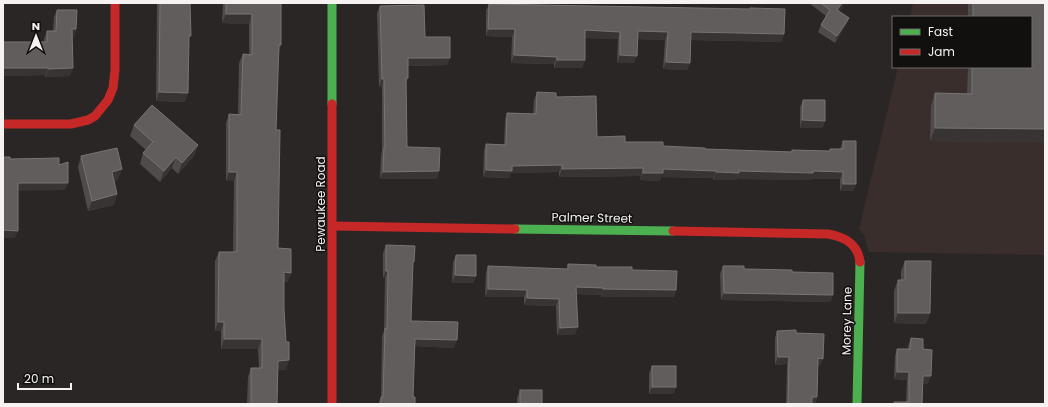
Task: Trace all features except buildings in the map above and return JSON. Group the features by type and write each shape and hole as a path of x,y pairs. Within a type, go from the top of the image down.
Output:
{"street":[{"path":"3,124 71,124 88,120 95,116 108,100 113,88 115,70 115,3"},
{"name":"Pewaukee Road","path":"332,3 332,404"},
{"name":"Palmer Street","path":"333,226 828,234 842,236 850,240"},
{"name":"Morey Lane","path":"850,240 856,248 860,260 857,404"}],"shaded area":[{"path":"913,3 1045,3 1045,255 869,252 864,235 859,229 898,68 1032,68 1032,16 910,16"}],"traffic: fast":[{"path":"332,3 332,104"},
{"path":"515,229 673,231"},
{"path":"857,404 860,262"}],"traffic: jam":[{"path":"3,124 71,124 88,120 95,116 108,100 113,88 115,70 115,3"},
{"path":"332,104 332,404"},
{"path":"333,226 515,229"},
{"path":"673,231 828,234 840,237 850,242 857,250 860,262"}]}
